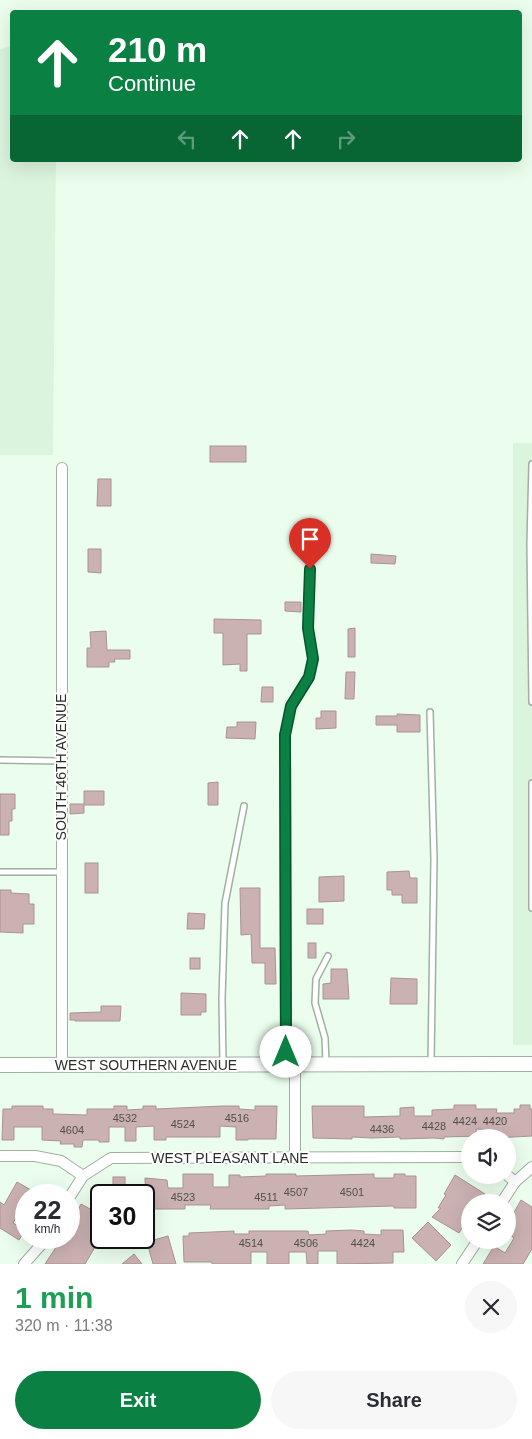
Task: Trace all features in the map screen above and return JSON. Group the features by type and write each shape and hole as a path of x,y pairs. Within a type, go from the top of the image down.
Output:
{"main road":[{"name":"WEST SOUTHERN AVENUE","path":"0,1065 532,1064"}],"street":[{"name":"SOUTH 46TH AVENUE","path":"62,468 62,1065"},
{"path":"285,735 286,1052 294,1065 295,1158"},
{"path":"0,1156 35,1156 61,1162 83,1176 78,1184"},
{"name":"WEST PLEASANT LANE","path":"83,1176 111,1158 461,1157"},
{"path":"516,1175 532,1167"},
{"path":"24,1264 37,1249"},
{"path":"462,1264 472,1249"}],"lane":[{"path":"532,464 530,553 532,702"},
{"path":"285,735 291,706 309,677 313,659 308,628 310,569"},
{"path":"430,712 434,859 431,1064"},
{"path":"0,760 62,761"},
{"path":"532,783 532,908"},
{"path":"223,1065 224,903 244,806"},
{"path":"0,872 61,872"},
{"path":"326,1064 326,1038 315,1003 316,979 328,956"}],"shaded area":[{"path":"10,46 10,162 56,162 53,455 0,455 0,49"},
{"path":"513,443 532,443 532,1045 513,1045"}],"building":[{"path":"210,446 246,446 246,462 210,462"},
{"path":"98,479 111,479 111,506 97,506"},
{"path":"88,549 101,549 101,573 88,572"},
{"path":"371,554 396,556 395,564 371,563"},
{"path":"285,602 301,602 301,612 285,611"},
{"path":"214,619 261,620 261,634 247,634 247,671 240,671 240,664 223,665 223,633 214,633"},
{"path":"355,628 355,657 348,657 348,629"},
{"path":"106,631 107,650 130,650 130,659 114,659 115,662 109,662 109,667 87,667 87,648 91,648 90,632"},
{"path":"346,672 355,672 354,699 345,699"},
{"path":"262,687 273,687 273,702 261,702"},
{"path":"321,711 336,711 336,728 316,729 316,718 321,718"},
{"path":"397,714 420,715 420,732 397,732 397,725 376,725 376,716 397,716"},
{"path":"237,722 256,722 255,739 226,738 227,727 237,727"},
{"path":"218,782 218,805 208,805 208,783"},
{"path":"84,791 104,791 104,805 84,805 84,813 70,814 70,804 84,804"},
{"path":"0,794 15,794 15,809 12,809 12,821 9,821 9,835 0,835"},
{"path":"85,863 98,863 98,893 85,893"},
{"path":"409,871 410,878 417,878 417,903 402,903 402,895 392,895 392,890 387,890 387,872"},
{"path":"344,876 344,901 319,902 319,877"},
{"path":"240,888 260,888 260,948 275,948 276,984 265,984 265,963 252,963 251,934 241,935"},
{"path":"0,890 11,890 11,893 29,894 29,904 34,904 34,924 23,924 23,933 0,932"},
{"path":"307,909 323,909 323,924 307,924"},
{"path":"188,913 205,914 204,929 187,929"},
{"path":"308,943 316,943 316,958 308,958"},
{"path":"190,958 200,958 200,969 190,969"},
{"path":"331,969 347,969 349,999 323,999 323,984 331,983"},
{"path":"391,978 417,979 417,1004 390,1004"},
{"path":"181,993 206,994 206,1012 201,1012 201,1015 181,1015"},
{"path":"101,1006 121,1006 120,1021 70,1020 70,1013 101,1012"},
{"path":"454,1105 476,1105 476,1109 497,1109 496,1113 514,1113 514,1109 520,1109 520,1105 530,1105 530,1109 532,1109 532,1136 516,1137 516,1129 461,1129 461,1136 444,1137 444,1139 400,1139 400,1137 313,1138 312,1106 364,1106 364,1117 400,1116 400,1108 414,1107 414,1116 432,1116 432,1110 454,1109"},
{"path":"12,1106 43,1106 43,1109 53,1109 53,1114 87,1115 87,1109 114,1109 114,1106 127,1106 127,1110 143,1109 143,1106 156,1106 156,1109 239,1106 239,1109 255,1110 255,1106 277,1106 276,1139 236,1140 236,1127 220,1126 220,1137 166,1137 166,1140 154,1140 154,1126 136,1127 136,1141 125,1141 125,1127 109,1127 109,1142 83,1140 82,1147 74,1147 74,1144 60,1144 61,1141 42,1140 42,1127 14,1127 14,1140 2,1140 3,1109 12,1109"},
{"path":"183,1174 213,1174 213,1187 229,1187 229,1175 240,1175 240,1177 266,1176 266,1174 296,1174 296,1176 374,1174 374,1178 394,1178 394,1174 405,1174 405,1176 416,1176 416,1208 394,1208 394,1206 285,1209 285,1205 269,1206 269,1209 210,1209 211,1205 185,1205 185,1209 155,1209 155,1184 145,1184 145,1178 167,1180 168,1188 183,1188"},
{"path":"455,1175 461,1179 461,1184 469,1184 485,1194 461,1194 461,1230 459,1233 432,1217 441,1208 438,1208 446,1195 444,1194"},
{"path":"113,1177 125,1177 125,1184 113,1184"},
{"path":"15,1186 15,1220 13,1223 15,1224 15,1237 0,1228 0,1202 4,1205"},
{"path":"521,1200 532,1207 532,1249 523,1264 483,1264 492,1249 499,1249 505,1253 507,1249 516,1249 516,1209"},
{"path":"81,1204 90,1209 90,1249 94,1249 85,1264 45,1264 55,1249 80,1249"},
{"path":"428,1222 451,1245 436,1261 412,1238"},
{"path":"351,1230 364,1231 364,1234 381,1235 381,1230 403,1230 404,1252 393,1252 393,1263 337,1264 337,1251 318,1251 318,1264 307,1264 306,1252 289,1252 289,1264 267,1264 267,1252 251,1252 251,1264 184,1262 183,1236 189,1236 189,1233 234,1231 234,1234 249,1234 249,1231 308,1231 309,1235 326,1234 326,1231"},
{"path":"168,1236 176,1264 153,1264 149,1249 155,1249 155,1240"},
{"path":"134,1254 142,1264 122,1264"}],"route":[{"path":"286,1052 285,735 291,706 309,677 313,659 308,628 310,569"}]}
